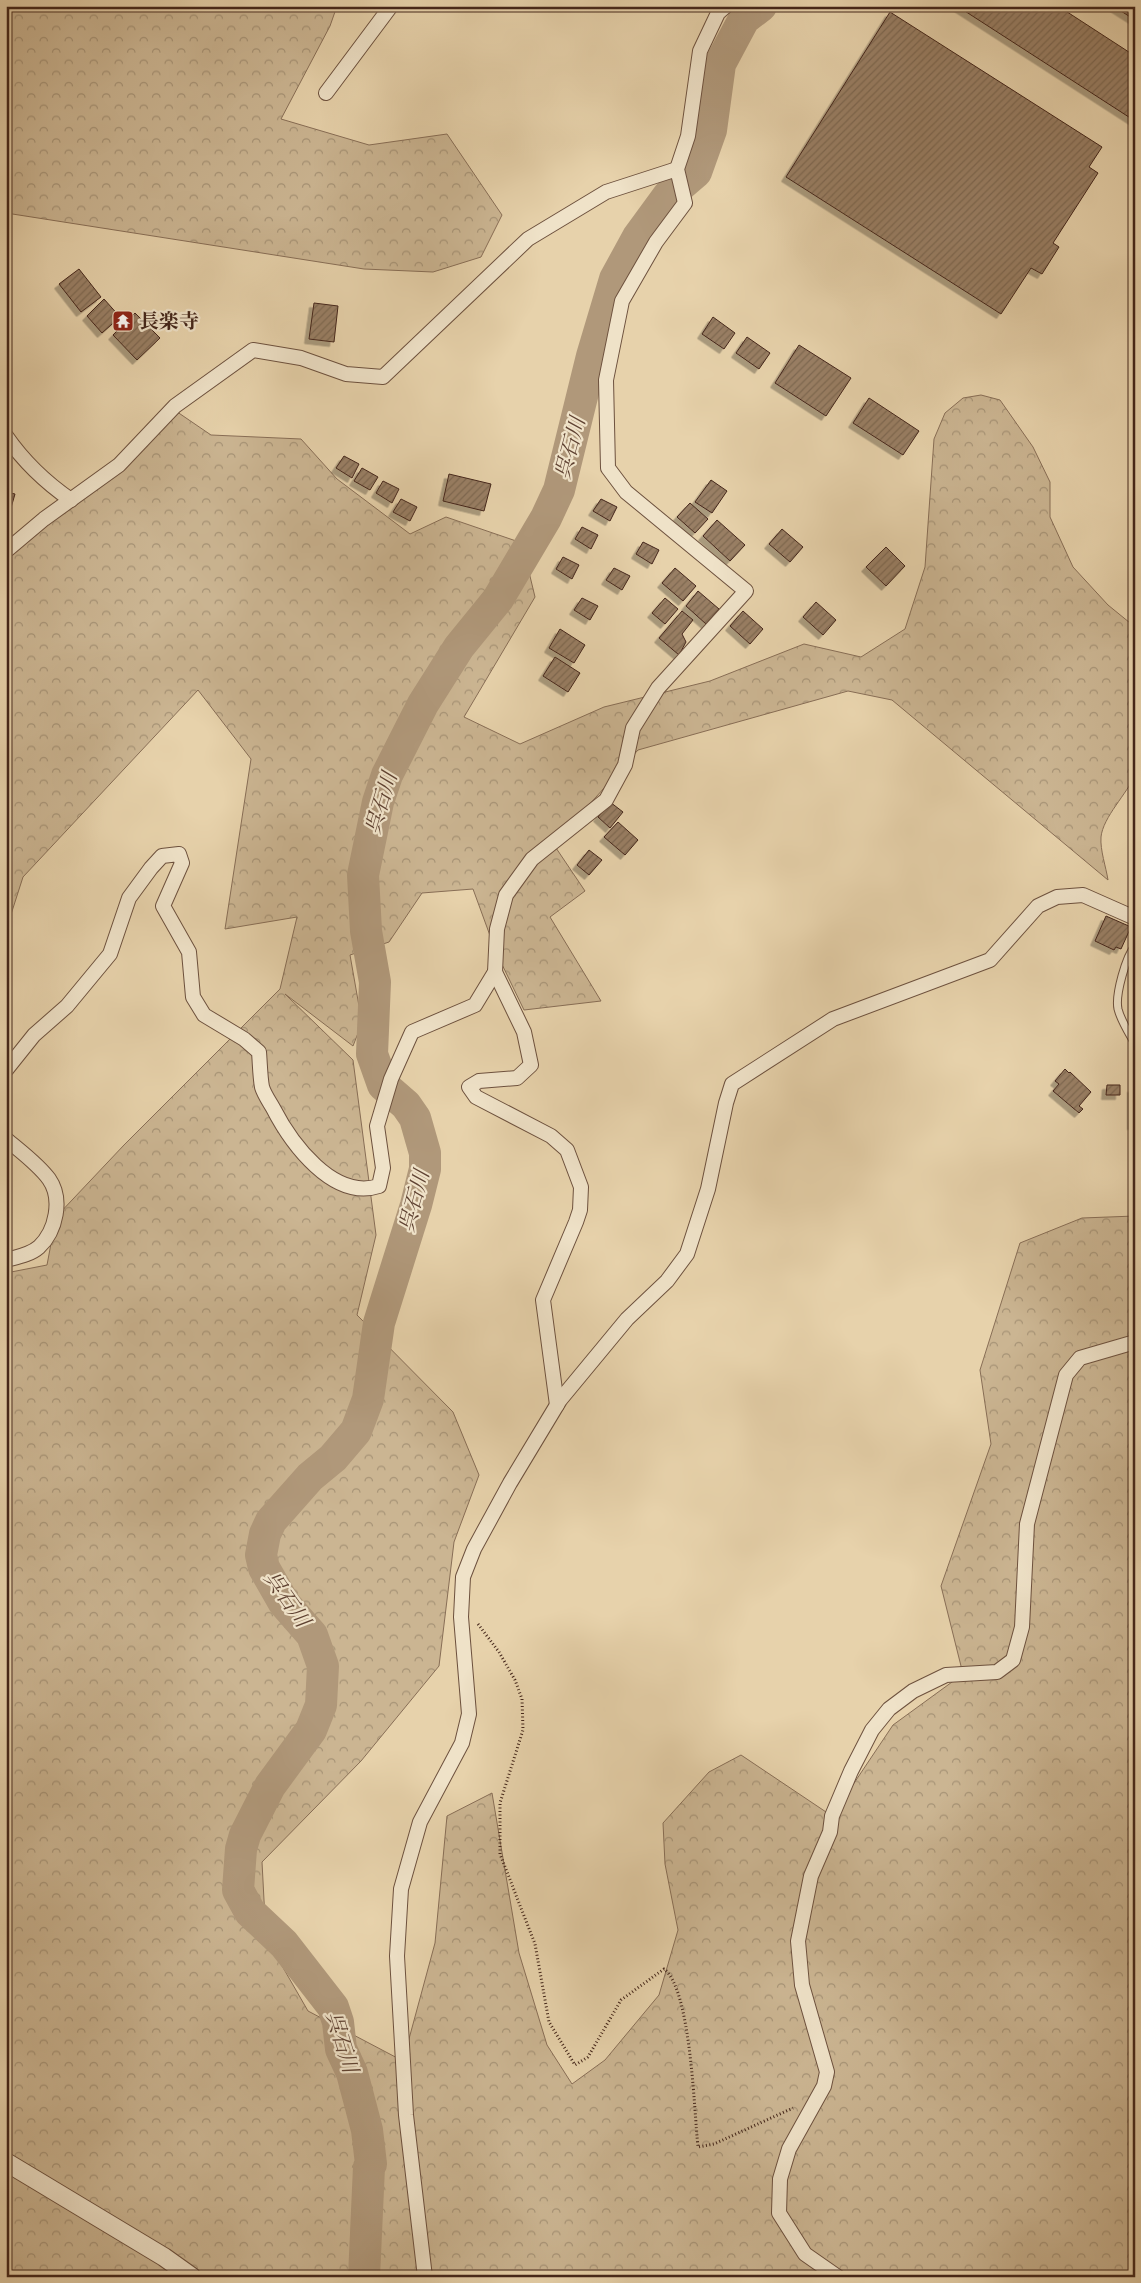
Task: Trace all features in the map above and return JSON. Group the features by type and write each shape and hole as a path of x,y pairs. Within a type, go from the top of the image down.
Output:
{"street":[{"path":"326,93 391,6"},
{"path":"557,1404 543,1300 576,1222 580,1210 581,1187 566,1150 551,1136 476,1096 469,1087 479,1081 517,1078 531,1066 524,1032 495,972 497,929 506,895 532,859 606,800 625,765 632,728 658,688 746,590 626,492 608,468 606,380 622,301 656,242 685,203 678,171 688,136 700,51 718,13 726,6"},
{"path":"6,551 119,464 175,406 253,350 300,358 346,374 383,377 528,239 606,192 678,171"},
{"path":"6,436 19,455 46,482 71,500"},
{"path":"6,1070 34,1035 67,1006 110,954 129,898 151,868 162,856 179,854 182,863 163,906 189,952 193,997 204,1015 244,1039 259,1052 262,1088 286,1134 311,1162 337,1182 368,1190 379,1186 383,1168 377,1126 390,1079 412,1032 475,1005 495,972"},
{"path":"425,2277 406,2114 397,1956 401,1889 420,1822 462,1743 469,1714 461,1617 463,1577 474,1549 510,1483 557,1404 627,1320 668,1281 686,1254 708,1189 726,1103 732,1084 752,1069 833,1019 990,960 1038,906 1057,896 1083,895 1135,918"},
{"path":"6,1139 49,1179 56,1194 56,1217 46,1239 38,1248 21,1256 6,1260"},
{"path":"838,2277 804,2254 780,2213 780,2178 789,2149 824,2086 827,2072 802,1984 798,1941 811,1876 830,1832 832,1816 851,1770 872,1730 889,1709 913,1691 946,1675 997,1672 1013,1660 1022,1627 1027,1524 1066,1375 1080,1358 1135,1342"},
{"path":"6,2162 164,2257 192,2277"}],"lane":[{"path":"1135,946 1127,958 1117,1003 1120,1014 1135,1044"}],"path":[{"path":"462,1603 498,1652 515,1680 522,1699 523,1730 500,1803 500,1854 535,1944 549,2022 575,2066 588,2057 621,2000 664,1969 671,1974 678,1991 692,2056 698,2147 714,2144 798,2106"}],"green space":[{"path":"6,6 337,6 330,26 281,119 369,145 447,134 502,215 481,257 433,272 364,269 6,213"},
{"path":"981,395 1000,400 1033,447 1050,482 1050,517 1073,567 1108,605 1135,627 1135,775 1103,829 1101,847 1108,880 892,700 848,691 638,750 588,806 552,842 585,891 550,917 601,1001 524,1010 496,952 473,889 422,893 389,942 350,955 362,1023 353,1046 285,994 353,1060 376,1235 357,1315 453,1412 479,1475 454,1542 439,1666 361,1761 262,1862 266,1938 308,2011 403,2061 435,1943 447,1816 492,1793 519,1953 547,2045 572,2084 605,2060 659,1995 678,1930 665,1864 663,1823 709,1772 741,1755 832,1816 893,1725 963,1674 941,1586 991,1444 980,1370 1020,1243 1082,1218 1135,1216 1135,2277 6,2277 6,1273 47,1265 56,1217 124,1145 280,989 297,917 225,929 251,759 198,690 23,877 6,930 6,550 104,475 167,405 211,435 301,439 337,479 410,534 446,517 522,543 535,597 464,717 520,744 604,707 710,681 804,644 861,657 905,629 925,567 934,439 945,413 963,398"}],"building":[{"path":"957,6 1058,6 1135,56 1135,121"},
{"path":"1113,6 1135,6 1135,20"},
{"path":"890,12 1102,147 1089,167 1098,173 1053,243 1059,247 1042,274 1031,268 1001,314 786,177"},
{"path":"79,269 101,297 81,312 59,284"},
{"path":"104,299 120,317 102,333 87,316"},
{"path":"314,303 338,306 334,342 309,339"},
{"path":"135,313 160,338 137,360 113,335"},
{"path":"713,317 735,333 724,349 702,334"},
{"path":"747,337 770,353 759,369 736,353"},
{"path":"799,345 851,378 826,416 775,383"},
{"path":"869,398 919,431 903,455 853,423"},
{"path":"344,456 359,464 352,478 336,468"},
{"path":"362,468 378,477 370,490 354,481"},
{"path":"449,474 491,484 484,511 443,501"},
{"path":"711,480 727,491 712,513 695,502"},
{"path":"383,481 399,489 392,503 376,493"},
{"path":"6,492 15,494 6,525"},
{"path":"401,499 417,507 410,521 393,512"},
{"path":"601,499 617,507 610,521 593,511"},
{"path":"690,503 708,519 695,533 677,517"},
{"path":"717,520 745,545 730,561 703,536"},
{"path":"582,527 598,535 591,549 575,539"},
{"path":"782,529 803,547 790,562 769,544"},
{"path":"643,542 659,550 652,564 636,554"},
{"path":"886,547 905,566 886,586 866,567"},
{"path":"563,557 579,565 572,579 556,569"},
{"path":"614,568 630,576 622,590 606,580"},
{"path":"675,568 696,586 683,601 662,583"},
{"path":"698,591 719,609 706,624 686,606"},
{"path":"582,598 598,606 590,620 574,610"},
{"path":"665,598 678,609 665,624 652,613"},
{"path":"816,602 836,620 823,635 803,617"},
{"path":"682,611 693,620 682,634 686,642 679,655 659,638"},
{"path":"743,611 763,629 750,644 730,626"},
{"path":"560,629 585,645 574,663 549,648"},
{"path":"555,657 580,673 568,692 543,676"},
{"path":"610,802 623,812 610,828 598,817"},
{"path":"618,822 638,840 625,855 604,837"},
{"path":"589,850 602,860 589,875 577,865"},
{"path":"1106,916 1131,927 1121,949 1116,947 1114,950 1095,941"},
{"path":"1065,1069 1091,1092 1079,1106 1083,1109 1079,1113 1053,1091 1059,1084 1055,1081"},
{"path":"1107,1085 1120,1085 1120,1095 1106,1095"},
{"path":"1132,1088 1135,1088 1135,1125 1132,1125"}],"waterway":[{"name":"呉石川","path":"364,2277 369,2167 371,2164 367,2130 352,2073 341,2049 338,2022 333,2007 284,1944 250,1912 238,1890 241,1849 245,1835 270,1786 311,1730 321,1705 323,1666 312,1635 284,1603 264,1568 261,1555 265,1534 271,1521 310,1477 333,1458 356,1431 368,1399 379,1323 416,1205 425,1169 425,1153 415,1118 406,1105 383,1085 372,1054 375,982 366,931 363,875 378,802 387,775 423,704 459,647 498,599 546,518 559,490 592,356 615,279 638,237 668,196 696,172 711,130 720,64 744,19 761,6"}],"place":[{"name":"長楽寺","path":"123,321"}]}
